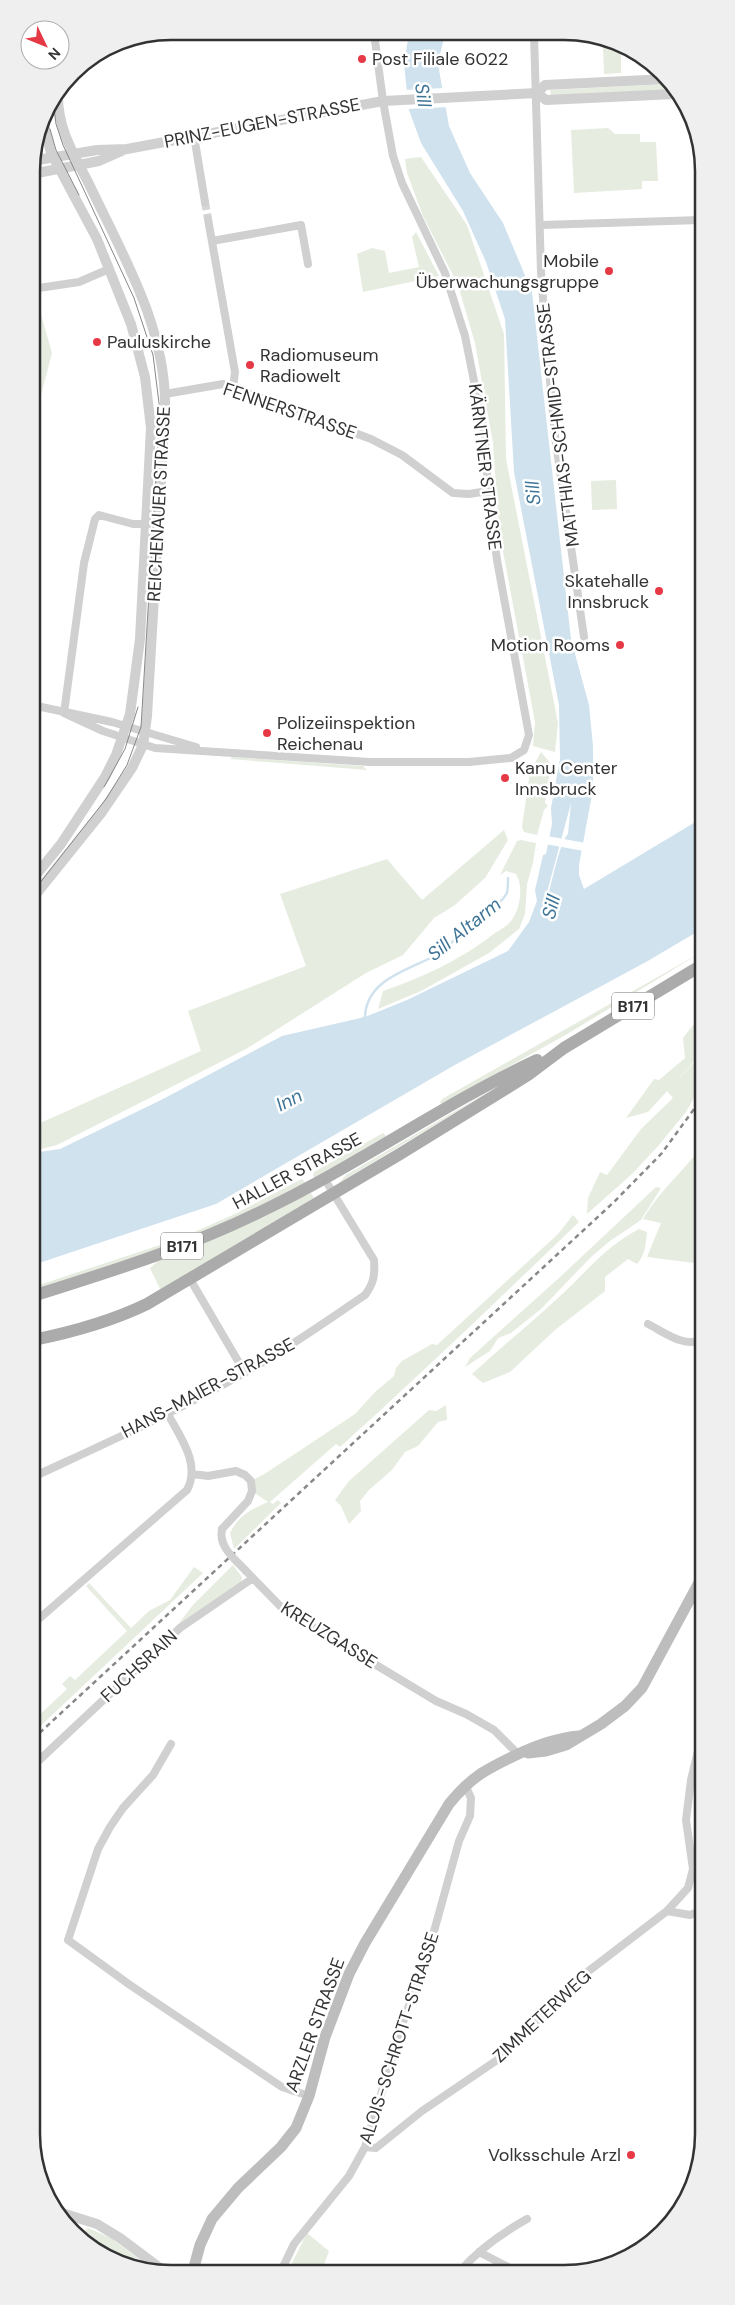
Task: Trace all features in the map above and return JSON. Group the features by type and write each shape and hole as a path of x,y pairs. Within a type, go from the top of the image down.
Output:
{"main road":[{"name":"HALLER STRASSE","path":"40,1294 123,1268 203,1239 266,1210 442,1111 564,1048 695,969"},
{"name":"HALLER STRASSE","path":"40,1338 89,1328 119,1318 147,1304 528,1075 564,1048"},
{"name":"ARZLER STRASSE","path":"195,2265 200,2245 212,2219 238,2188 281,2147 296,2128 309,2096 325,2037 357,1959 448,1804 465,1785 483,1771 518,1754 546,1751 566,1745 626,1706 642,1688 695,1590"}],"street":[{"name":"KÄRNTNER STRASSE","path":"208,750 370,762 468,762 511,758 520,754 528,743 529,735 497,562 488,491 482,419 461,319 445,273 402,183 393,156 375,40"},
{"name":"MATTHIAS-SCHMID-STRASSE","path":"534,40 541,272 555,436 584,637"},
{"path":"658,79 545,85 536,93 546,100 670,94"},
{"name":"PRINZ-EUGEN-STRASSE","path":"40,160 72,154 127,149 383,101 536,93"},
{"name":"REICHENAUER STRASSE","path":"40,889 115,795 136,763 143,745 165,394 162,362 150,316 72,154 60,118 59,104"},
{"name":"REICHENAUER STRASSE","path":"40,869 90,803 111,767 132,708 139,654 151,428 148,390 134,334 98,239 53,158 45,134"},
{"path":"194,136 205,202"},
{"name":"PRINZ-EUGEN-STRASSE","path":"40,173 99,161 127,149"},
{"path":"208,219 235,372 233,388"},
{"path":"541,226 695,220"},
{"path":"212,241 301,225 308,264"},
{"path":"40,288 79,282 109,269"},
{"name":"FENNERSTRASSE","path":"165,394 223,384 371,439 402,455 453,493 469,494 488,491"},
{"path":"68,715 84,563 95,519 99,515 133,524 146,524"},
{"path":"40,707 85,720 126,727 208,750"},
{"path":"85,720 122,738 143,745 167,750 208,750"},
{"name":"HANS-MAIER-STRASSE","path":"40,1474 168,1414 245,1373 298,1341 365,1294 372,1286 375,1273 374,1260 324,1178"},
{"path":"190,1279 245,1373"},
{"path":"648,1324 688,1343 695,1342"},
{"path":"40,1618 182,1496 190,1485 193,1474 190,1457 168,1414"},
{"name":"KREUZGASSE","path":"193,1474 208,1476 236,1471 245,1475 251,1481 252,1492 248,1501 222,1529 221,1538 225,1549 283,1609 436,1701 466,1714 494,1730 518,1754"},
{"name":"FUCHSRAIN","path":"40,1759 180,1628 252,1578"},
{"path":"171,1744 153,1775 118,1814 102,1842 68,1940 130,1985 282,2087 309,2096"},
{"name":"ZIMMETERWEG","path":"365,2147 376,2148 422,2111 496,2061 573,1984 667,1911 688,1888 693,1869 686,1820 695,1766"},
{"name":"ALOIS-SCHROTT-STRASSE","path":"284,2265 294,2244 349,2176 365,2147 402,2025 428,1952 459,1841 470,1816 472,1798 465,1785"},
{"path":"667,1911 690,1915 695,1913"},
{"path":"69,2216 97,2224 120,2238 155,2264"},
{"path":"466,2265 499,2235 527,2219"},
{"path":"478,2252 504,2265"}],"shaded area":[{"path":"603,47 621,54 621,73 604,74"},
{"path":"662,84 668,91 551,96 550,90"},
{"path":"608,128 615,134 640,134 640,142 656,142 658,181 642,181 642,189 574,193 571,130"},
{"path":"421,157 467,225 504,334 506,459 558,723 555,752 533,746 535,722 499,530 493,443 475,343 458,285 423,216 407,173 405,159"},
{"path":"416,232 439,276 363,292 357,254 372,248 385,251 389,273 419,267 412,237"},
{"path":"40,311 52,353 40,399"},
{"path":"616,480 617,509 592,510 591,481"},
{"path":"541,752 551,764 545,803 548,806 544,810 537,835 524,832 522,827 530,772"},
{"path":"232,757 363,766 367,770 230,759"},
{"path":"504,830 508,840 485,878 455,905 434,918 403,955 366,973 246,1049 57,1145 40,1149 40,1123 201,1051 188,1011 306,966 280,894 387,859 422,900"},
{"path":"517,841 536,843 527,884 525,914 519,929 489,953 421,991 378,1009 383,991 427,974 455,959 511,921 519,904 520,885 516,874 506,871 500,875"},
{"path":"695,956 569,1033 442,1104 440,1102 442,1099"},
{"path":"695,1023 695,1060 648,1112 626,1118 654,1079 659,1080 685,1058 683,1038"},
{"path":"695,1061 695,1096 686,1112 632,1174 587,1214 588,1198 600,1172 607,1175 641,1129 673,1098 667,1091"},
{"path":"527,1069 339,1183 346,1175"},
{"path":"383,1133 386,1136 314,1178 314,1172"},
{"path":"695,1154 695,1263 647,1257 661,1223 643,1219 656,1199"},
{"path":"302,1179 306,1183 185,1240 40,1289 40,1285 181,1238 237,1213"},
{"path":"656,1187 661,1188 641,1220 592,1256 541,1309 511,1333 498,1338 490,1351 465,1367 470,1358"},
{"path":"311,1193 314,1198 161,1291 150,1268 159,1260"},
{"path":"573,1215 579,1222 340,1447 336,1444 270,1502 273,1504 278,1500 281,1503 234,1549 230,1533 233,1527 251,1510 268,1502 252,1491 251,1481 355,1414 376,1391 394,1376 396,1368 402,1361 432,1344 437,1345 558,1234"},
{"path":"639,1229 647,1232 646,1245 637,1264 628,1259 605,1277 605,1291 555,1330 510,1372 483,1383 472,1374 558,1298 605,1252"},
{"path":"446,1405 447,1420 438,1422 418,1446 405,1452 392,1470 369,1490 360,1501 361,1511 349,1524 341,1506 335,1500 349,1481 429,1410 436,1411"},
{"path":"233,1565 242,1577 241,1582 176,1627 193,1605"},
{"path":"194,1567 203,1573 40,1726 40,1714 67,1689 62,1684 70,1676 75,1680 127,1631 86,1586 89,1583 131,1628 149,1611 170,1600"},
{"path":"88,2228 111,2238 143,2262 121,2255 105,2247 84,2232"},
{"path":"307,2233 329,2251 324,2265 291,2265"}],"water":[{"path":"408,40 443,40 438,64 449,126 470,173 503,223 532,292 571,639 589,705 593,746 593,789 579,865 579,875 584,889 695,822 695,933 646,962 453,1066 216,1204 40,1263 40,1152 60,1149 161,1100 282,1036 365,1017 407,1000 508,951 529,922 537,901 535,890 543,855 546,854 552,824 551,808 560,759 559,705 514,472 505,319 486,262 463,211 421,143 409,110 404,64","holes":["571,803 568,834 556,862 548,896 546,896"]}],"pier":[{"path":"444,88 448,107 406,109 404,90"},
{"path":"547,836 586,843 584,851 545,844"}],"waterway":[{"name":"Sill Altarm","path":"363,1018 365,1017 367,1004 372,994 380,985 401,972 435,956 451,944 470,924 504,898 507,893 508,878"}],"tunnel":[{"path":"205,202 208,219"}],"tram line":[{"path":"40,883 106,799 127,765 141,727 160,411 153,355 134,298 63,145 56,124 55,112"},
{"path":"50,129 56,150 79,195"},
{"path":"104,787 125,749 138,707"}],"railway":[{"path":"40,1733 614,1202 662,1153 695,1108"}],"place":[{"name":"Post Filiale 6022","path":"362,59"},
{"name":"Mobile Überwachungsgruppe","path":"609,271"},
{"name":"Pauluskirche","path":"97,342"},
{"name":"Radiomuseum Radiowelt","path":"250,365"},
{"name":"Skatehalle Innsbruck","path":"659,591"},
{"name":"Motion Rooms","path":"620,645"},
{"name":"Polizeiinspektion Reichenau","path":"267,733"},
{"name":"Kanu Center Innsbruck","path":"505,778"},
{"name":"Volksschule Arzl","path":"631,2155"}],"water label":[{"name":"Sill","path":"423,95"},
{"name":"Sill","path":"533,493"},
{"name":"Sill","path":"551,907"},
{"name":"Inn","path":"289,1100"}]}
